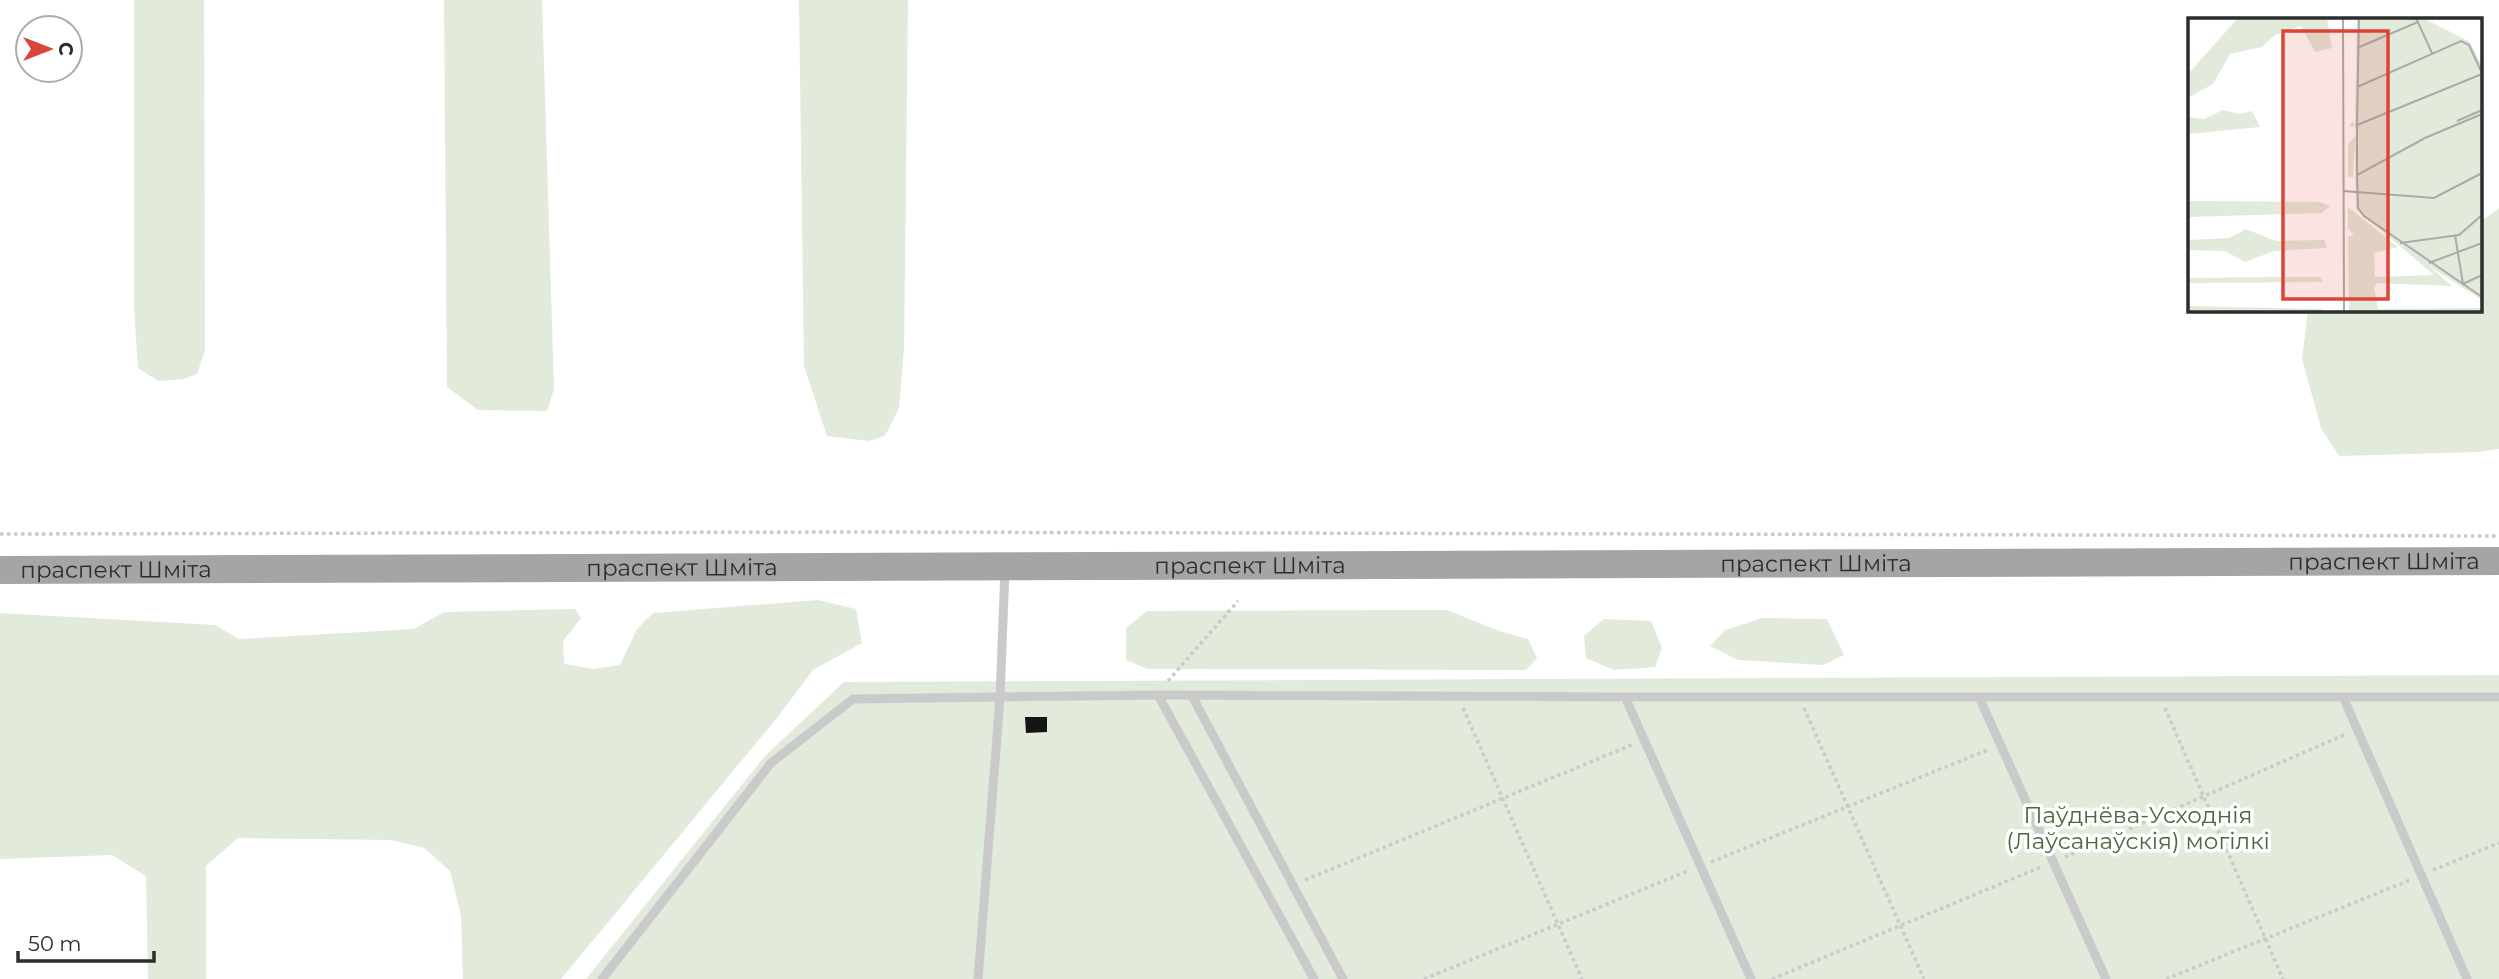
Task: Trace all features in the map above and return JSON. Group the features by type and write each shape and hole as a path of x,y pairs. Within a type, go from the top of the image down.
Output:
{"main road":[{"name":"праспект Шміта","path":"0,570 2499,561"}],"lane":[{"path":"978,979 999,698 1005,568"},
{"path":"1158,695 1314,979"},
{"path":"602,979 771,763 853,699 1158,695 2499,697"},
{"path":"1192,696 1343,979"},
{"path":"1625,697 1751,979"},
{"path":"1979,697 2106,979"},
{"path":"2343,697 2467,979"}],"path":[{"path":"0,534 875,532 2499,536"},
{"path":"1158,695 1167,681 1238,601"},
{"path":"1457,696 1582,979"},
{"path":"1799,697 1924,979"},
{"path":"2160,697 2283,979"},
{"path":"1293,885 1646,739"},
{"path":"2166,979 2499,843"}],"green space":[{"path":"134,0 204,0 205,350 197,374 184,379 158,381 138,368 134,306"},
{"path":"444,0 542,0 554,389 547,411 478,410 447,387"},
{"path":"799,0 908,0 904,349 899,408 885,436 868,441 827,436 804,366"},
{"path":"2499,208 2499,449 2339,456 2321,428 2302,359 2308,312 2482,312 2482,221"},
{"path":"818,600 856,609 862,643 813,670 776,719 561,979 463,979 461,916 450,871 424,848 392,840 238,838 206,866 206,979 148,979 146,876 112,855 0,859 0,613 215,625 239,639 414,629 444,612 575,609 581,618 563,641 564,664 594,669 620,665 637,629 653,613"},
{"path":"1447,610 1499,631 1528,639 1537,658 1526,670 1148,669 1126,660 1126,628 1147,611"},
{"path":"1763,618 1827,619 1844,655 1823,665 1738,660 1710,646 1725,630"},
{"path":"1604,619 1651,621 1662,648 1655,667 1614,670 1586,658 1584,636"},
{"name":"Паўднёва-Усходнія (Лаўсанаўскія) могілкі","path":"2499,675 2499,979 586,979 765,756 844,682"}],"building":[{"path":"1025,717 1047,717 1047,732 1026,733"}]}
